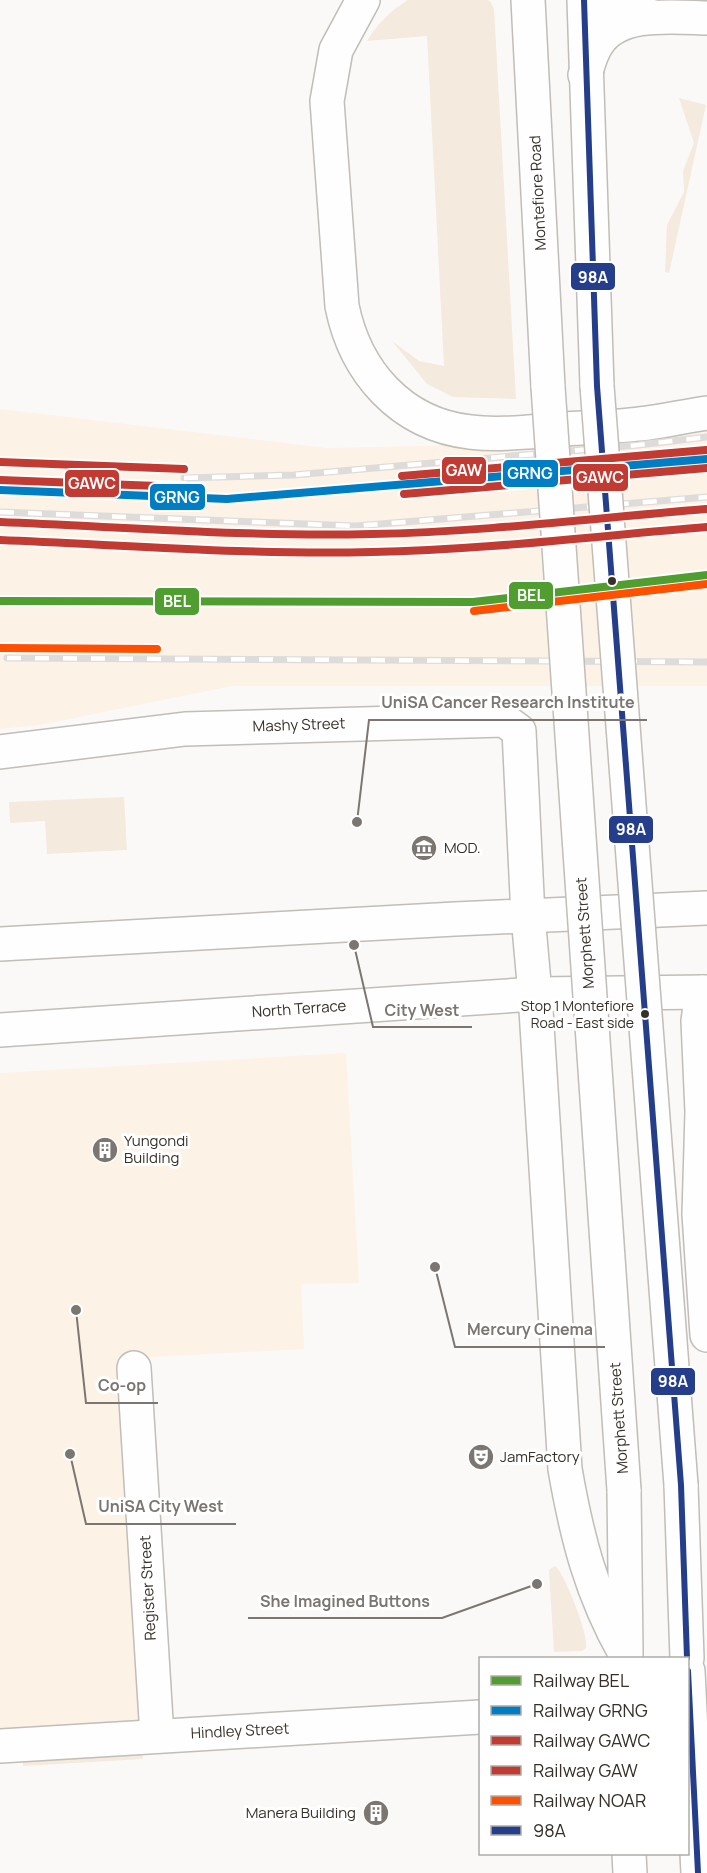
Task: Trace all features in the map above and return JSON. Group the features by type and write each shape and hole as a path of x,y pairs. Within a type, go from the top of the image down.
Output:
{"main road":[{"path":"363,0 336,50 327,101 342,306 346,329 363,364 376,382 414,413 439,424 468,432 510,433 640,424 707,413"},
{"name":"Montefiore Road","path":"528,0 548,387"},
{"path":"584,0 597,386 681,1485 687,1657"},
{"path":"605,0 619,7 654,17"},
{"path":"585,75 596,45 605,35 628,21 654,17 707,18"},
{"name":"Morphett Street","path":"548,387 624,1490 626,1657"},
{"name":"Mashy Street","path":"0,752 185,729 504,720 519,731 528,916"},
{"path":"0,944 528,916 707,909"},
{"path":"528,916 565,1469 573,1517 586,1566 601,1607 626,1657"},
{"path":"705,992 698,1021 702,1112 699,1214 707,1335"},
{"name":"North Terrace","path":"0,1030 535,994 705,992"},
{"name":"Register Street","path":"134,1368 157,1736"},
{"path":"682,1537 707,1510"},
{"path":"689,1680 694,1704 698,1873"},
{"name":"Hindley Street","path":"0,1746 479,1717"},
{"path":"629,1855 630,1873"}],"shaded area":[{"path":"408,0 488,0 494,9 516,399 453,397 427,384 392,341 419,361 444,366 427,36 367,41 385,18"},
{"path":"679,98 706,105 669,273 665,272 667,225 684,192 683,171 694,143"},
{"path":"0,409 327,448 513,444 707,423 707,686 232,686 40,725 0,729"},
{"path":"124,797 127,850 47,854 45,821 10,823 9,802"},
{"path":"346,1053 359,1283 301,1284 304,1349 133,1358 157,1736 0,1746 0,1073"},
{"path":"555,1566 570,1592 584,1631 586,1648 582,1651 554,1652 549,1570"},
{"path":"142,1751 143,1759 23,1766 23,1758"}],"railway":[{"path":"184,478 294,475 707,437"},
{"path":"0,512 356,526 707,497"},
{"path":"7,658 707,662"}],"rail line":[{"name":"GAW","path":"402,476 706,450"},
{"name":"GRNG","path":"0,490 227,499 707,459"},
{"name":"GAW","path":"0,462 184,469"},
{"name":"GAWC","path":"404,494 707,468"},
{"name":"GAWC","path":"0,480 184,487"},
{"name":"GAW","path":"0,522 326,535 497,528 706,509"},
{"name":"GAWC","path":"0,540 326,553 498,546 707,527"},
{"name":"BEL","path":"0,601 473,602 707,575"},
{"name":"NOAR","path":"474,611 707,584"},
{"name":"NOAR","path":"0,648 157,649"}],"transit line":[{"name":"98A","path":"584,0 597,386 681,1485 687,1657"},
{"name":"98A","path":"689,1691 698,1873"}],"place":[{"name":"UniSA Cancer Research Institute","path":"357,822"},
{"name":"MOD.","path":"424,848"},
{"name":"City West","path":"354,945"},
{"name":"Stop 1 Montefiore Road - East side","path":"645,1014"},
{"name":"Yungondi Building","path":"105,1150"},
{"name":"Mercury Cinema","path":"435,1267"},
{"name":"Co-op","path":"76,1310"},
{"name":"UniSA City West","path":"70,1454"},
{"name":"JamFactory","path":"481,1457"},
{"name":"She Imagined Buttons","path":"537,1584"},
{"name":"Manera Building","path":"376,1813"}]}
